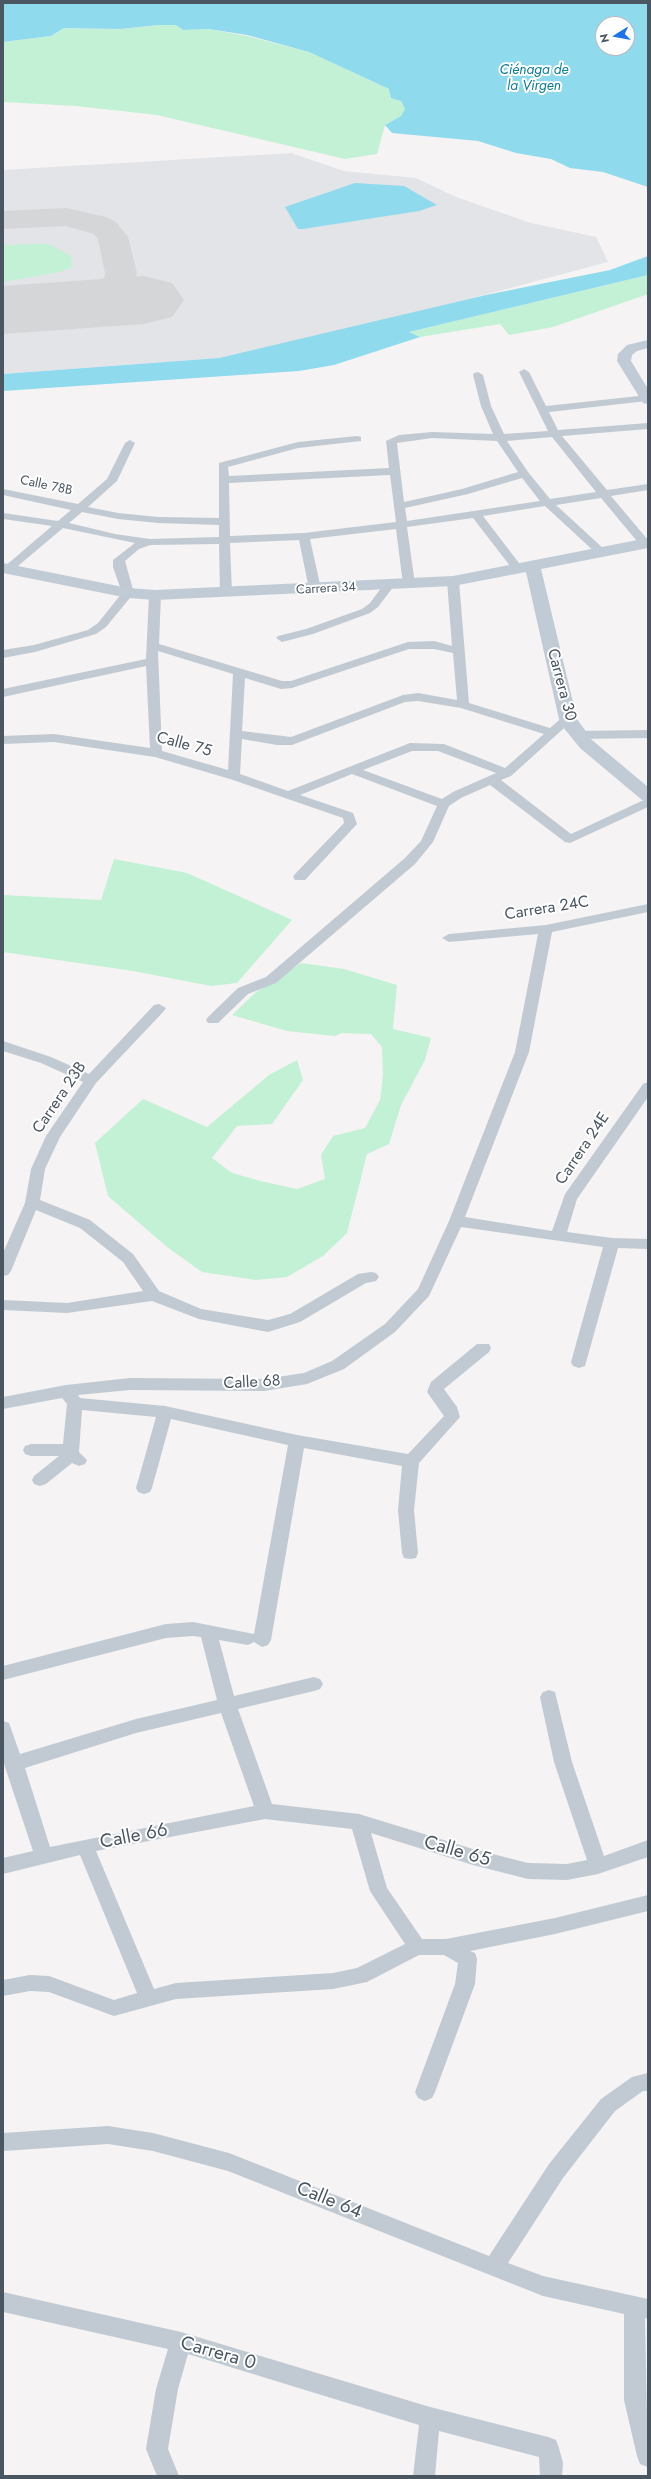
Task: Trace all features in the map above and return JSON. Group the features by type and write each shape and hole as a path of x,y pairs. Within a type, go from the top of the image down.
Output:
{"main road":[{"path":"648,344 632,348 625,354 624,361 648,399"},
{"name":"Carrera 34","path":"6,569 128,593 155,595 226,593 388,586 453,581 647,543"},
{"name":"Carrera 30","path":"525,567 568,719 577,735 648,796"}],"street":[{"path":"524,372 554,433 604,494 647,543"},
{"path":"478,375 486,406 500,438 524,474 547,502 601,552"},
{"path":"542,410 648,399"},
{"path":"409,584 391,441 403,437 474,435 500,438 648,426"},
{"path":"226,593 223,465 298,445 357,439"},
{"path":"6,569 59,524 82,508 112,480 130,443"},
{"path":"224,480 395,471"},
{"path":"399,506 464,492 524,474"},
{"path":"3,516 59,524 115,537 150,542 225,540 304,536 401,525 476,515 547,502 648,487"},
{"name":"Calle 78B","path":"3,492 118,516 158,520 225,522"},
{"path":"476,515 525,567"},
{"path":"304,536 315,589"},
{"path":"3,654 35,648 92,632 102,624 128,593 119,567 119,560 135,547 150,542"},
{"path":"453,581 463,705"},
{"path":"282,638 309,632 366,611 374,606 388,586"},
{"path":"155,595 152,661 156,754"},
{"path":"153,646 271,683 287,685 408,646 434,645 459,652"},
{"path":"3,693 67,681 152,661"},
{"path":"234,776 239,673"},
{"path":"237,734 277,741 292,741 404,699 432,698 463,705 550,732"},
{"path":"214,1020 244,991 270,980 410,861 427,842 444,804 457,795 508,773 550,732 568,719"},
{"path":"577,735 648,734"},
{"name":"Calle 75","path":"3,740 54,738 156,754 234,776 349,816 351,824 300,877"},
{"path":"288,795 410,747 440,747 508,773"},
{"path":"353,770 396,788 444,804"},
{"path":"492,780 570,839 648,802"},
{"name":"Carrera 24C","path":"449,938 546,929 648,908"},
{"name":"Calle 68","path":"3,1403 70,1397 130,1384 264,1385 307,1378 338,1365 364,1348 414,1305 424,1292 456,1221 522,1052 546,929"},
{"name":"Carrera 23B","path":"3,1271 32,1203 38,1169 53,1136 91,1080 159,1008"},
{"path":"3,1046 46,1060 91,1080"},
{"name":"Carrera 24E","path":"558,1236 570,1198 648,1087"},
{"path":"32,1203 85,1224 128,1258 154,1295 171,1304 199,1314 268,1326 295,1318 363,1278 371,1277"},
{"path":"456,1221 528,1233 612,1243 648,1244"},
{"path":"580,1362 612,1243"},
{"path":"3,1305 67,1308 154,1295"},
{"path":"410,1553 406,1510 411,1461 452,1417 452,1411 435,1392 437,1386 483,1348"},
{"path":"70,1397 74,1455"},
{"name":"Calle 68","path":"70,1397 165,1412 298,1441 411,1461"},
{"path":"144,1488 165,1412"},
{"path":"3,1673 166,1631 193,1629 255,1639 298,1441"},
{"path":"31,1450 74,1455"},
{"path":"40,1480 74,1455"},
{"path":"208,1631 227,1704 265,1811"},
{"path":"13,1764 136,1726 314,1684"},
{"path":"549,1697 563,1762 581,1810 598,1866"},
{"path":"3,1728 13,1764 44,1856"},
{"name":"Calle 65","path":"265,1811 359,1822 473,1857 528,1871 567,1872 598,1866 631,1856 648,1848"},
{"name":"Calle 66","path":"3,1866 85,1846 265,1811"},
{"path":"359,1822 379,1891 417,1947"},
{"path":"85,1846 149,1999"},
{"path":"3,1988 30,1983 49,1984 114,2008 176,1991 333,1981 360,1976 417,1947 446,1947 555,1926 648,1903"},
{"path":"425,2092 449,2032 465,1984 468,1959 446,1947"},
{"path":"493,2268 556,2172 608,2105 639,2083 648,2082"},
{"name":"Calle 64","path":"3,2142 108,2135 153,2142 229,2162 493,2268 543,2286 641,2308"},
{"name":"Carrera 0","path":"3,2302 181,2342 430,2418 548,2448 552,2463 551,2476"},
{"path":"641,2308 635,2400 648,2456"},
{"path":"168,2476 157,2449 167,2389 181,2342"},
{"path":"424,2476 430,2418"}],"shaded area":[{"path":"291,153 344,171 416,178 456,197 531,223 596,237 608,262 401,317 219,358 3,374 3,170"}],"green space":[{"path":"158,25 176,25 183,30 209,29 247,36 309,52 389,89 401,101 405,109 401,116 385,125 377,154 345,159 157,115 76,106 3,102 3,42 51,36 64,28 120,29"},
{"path":"49,244 71,256 72,267 59,272 3,282 3,245"},
{"path":"648,275 648,294 553,327 509,335 500,324 420,337 409,332"},
{"path":"114,859 187,873 292,920 237,983 211,986 133,971 3,952 3,895 101,900"},
{"path":"301,963 344,969 397,985 393,1029 431,1038 425,1060 401,1105 389,1144 367,1154 347,1233 323,1256 287,1277 256,1280 202,1272 167,1247 108,1196 95,1143 143,1099 207,1127 269,1075 297,1060 303,1080 272,1124 237,1126 212,1158 232,1173 297,1189 325,1179 321,1155 333,1136 365,1128 380,1100 383,1075 382,1047 371,1034 342,1033 335,1036 287,1031 232,1015 255,993"}],"water":[{"name":"Ciénaga de la Virgen","path":"3,3 648,3 648,187 603,172 570,168 551,159 516,153 478,141 392,133 385,125 401,116 405,109 401,101 391,98 389,89 309,52 247,35 209,29 183,30 176,25 158,25 120,29 64,28 51,36 3,42"},
{"path":"355,183 404,186 437,205 419,211 303,229 298,229 285,207"},
{"path":"648,256 648,275 409,332 420,337 334,365 299,371 3,391 3,374 219,358 486,295 610,270"}],"taxiway":[{"path":"3,220 66,217 95,223 105,228 113,237 121,273 118,282 88,304"}],"runway":[{"path":"3,310 144,300"}]}
